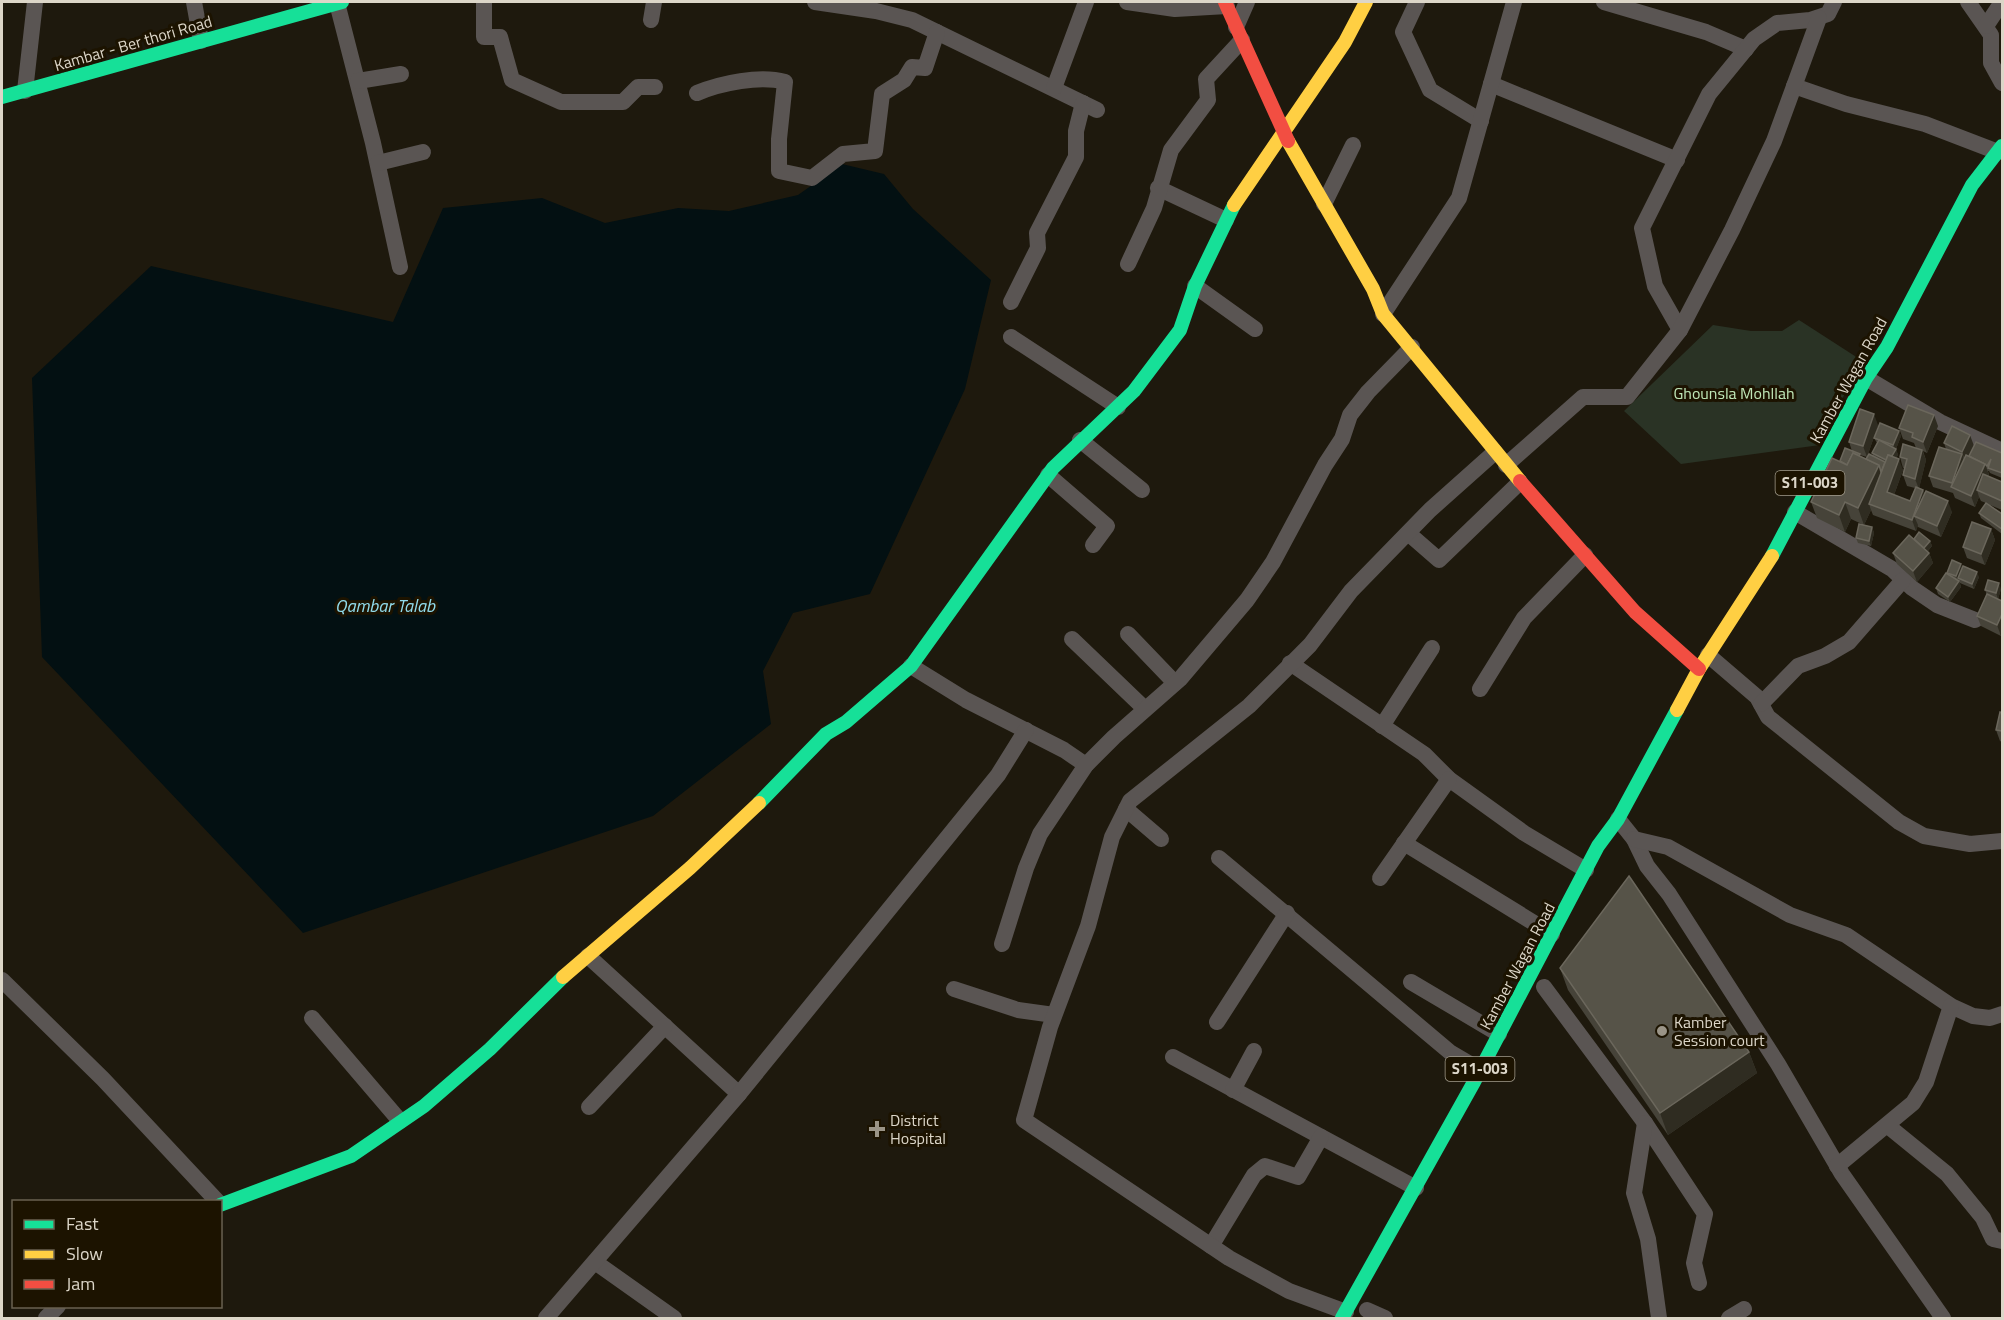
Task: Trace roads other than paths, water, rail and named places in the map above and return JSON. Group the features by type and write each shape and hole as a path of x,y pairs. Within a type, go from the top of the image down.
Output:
{"main road":[{"name":"Kambar - Ber thori Road","path":"2,97 201,41 297,8 340,2"},
{"path":"222,1203 351,1156 424,1106 482,1056 588,956 730,831 825,734 846,722 911,666 1048,475 1080,440 1118,407 1180,330 1195,286 1226,220 1345,42 1366,2"},
{"path":"1226,4 1283,132 1373,289 1383,314 1412,347 1500,459 1635,612 1703,662"},
{"name":"Kamber Wagan Road","path":"1358,1312 1416,1188 1598,846 1618,819 1703,662 1763,573 1866,378 1887,347 1972,185 2000,149"},
{"name":"Kamber Wagan Road","path":"1611,855 1618,819"}],"street":[{"path":"25,91 35,2"},
{"path":"194,2 201,41"},
{"path":"340,2 400,267"},
{"path":"484,2 484,37 500,37 512,80 561,102 623,102 638,87 655,87"},
{"path":"651,20 654,2"},
{"path":"815,2 887,8 1090,107 1076,131 1076,157 1037,233 1038,248 1011,302"},
{"path":"1054,88 1086,2"},
{"path":"1127,2 1175,9 1226,4"},
{"path":"1128,264 1154,208 1171,150 1208,100 1206,79 1239,34 1247,2"},
{"path":"1417,2 1403,32 1430,90 1481,121"},
{"path":"1383,314 1459,198 1514,2"},
{"path":"1604,2 1706,32 1746,49"},
{"path":"1680,330 1655,286 1642,228 1709,94 1754,39 1777,23 1819,18 1828,14 1834,2"},
{"path":"1968,2 1991,35 1991,63 2002,82"},
{"path":"1986,26 2002,2"},
{"path":"1385,1318 1289,1291 1211,1246 1024,1120 1054,1015 1088,926 1112,837 1130,801 1249,706 1310,645 1351,591 1408,533 1500,459 1583,397 1627,397 1680,330 1737,220 1774,141 1819,18"},
{"path":"697,93 711,87 750,81 774,79 785,82 779,139 779,171 812,178 843,154 875,150 882,94 904,80 912,67 925,68 937,32"},
{"path":"358,81 401,74"},
{"path":"1491,84 1677,160"},
{"path":"1794,86 1846,104 1882,111 2000,149"},
{"path":"1324,204 1353,144"},
{"path":"378,163 423,152"},
{"path":"1158,188 1226,220"},
{"path":"1195,286 1256,329"},
{"path":"1011,337 1118,407"},
{"path":"1002,944 1026,867 1040,834 1086,765 1175,683 1247,600 1273,562 1325,465 1342,439 1350,415 1368,392 1412,347"},
{"path":"1866,378 1940,422 2002,451"},
{"path":"1080,440 1142,490"},
{"path":"1048,475 1107,526 1093,545"},
{"path":"1408,533 1439,560 1520,482"},
{"path":"1795,512 1892,569 1937,604 1975,620"},
{"path":"1480,689 1524,618 1585,555"},
{"path":"1761,704 1798,666 1825,657 1849,642 1904,580"},
{"path":"1128,634 1175,683"},
{"path":"1072,639 1145,709"},
{"path":"1382,726 1432,648"},
{"path":"1703,662 1757,697 1768,717 1807,751 1899,822 1924,836 1942,841 1970,844 2002,842"},
{"path":"1290,663 1424,754 1449,779 1524,833 1586,870"},
{"path":"911,666 966,700 1064,750 1086,765"},
{"path":"546,1318 739,1094 998,775 1026,730"},
{"path":"1380,878 1449,779"},
{"path":"1126,809 1161,839"},
{"path":"1618,819 1634,839 1647,866 1669,894 1778,1064 1838,1166 1939,1317"},
{"path":"1634,839 1668,847 1790,915 1846,934 1950,1006 1972,1016 1990,1018 2002,1014"},
{"path":"1404,843 1552,934"},
{"path":"1219,858 1451,1053 1480,1070"},
{"path":"1217,1022 1287,913"},
{"path":"588,956 739,1094"},
{"path":"2,980 103,1079 216,1200"},
{"path":"1411,982 1499,1034"},
{"path":"1544,987 1645,1123 1705,1214 1694,1263 1699,1283"},
{"path":"954,989 1018,1010 1054,1015"},
{"path":"1838,1166 1913,1103 1926,1082 1950,1006"},
{"path":"312,1018 400,1121"},
{"path":"589,1107 665,1026"},
{"path":"1233,1090 1254,1051"},
{"path":"1173,1057 1416,1188"},
{"path":"1645,1123 1634,1193 1648,1239 1659,1318"},
{"path":"1888,1126 1947,1174 1983,1218 1993,1239 2002,1241"},
{"path":"1211,1246 1254,1175 1265,1166 1298,1177 1321,1137"},
{"path":"595,1262 674,1318"},
{"path":"1729,1318 1744,1309"}],"water":[{"name":"Qambar Talab","path":"842,164 884,174 913,209 991,280 965,389 870,594 793,613 763,671 771,724 653,816 303,933 42,657 32,378 151,266 393,322 443,208 542,198 605,223 678,208 729,211 798,195"}],"place":[{"name":"Kamber Session court","path":"1662,1031"},
{"name":"District Hospital","path":"877,1129"}],"park label":[{"name":"Ghounsla Mohllah","path":"1734,393"}]}
